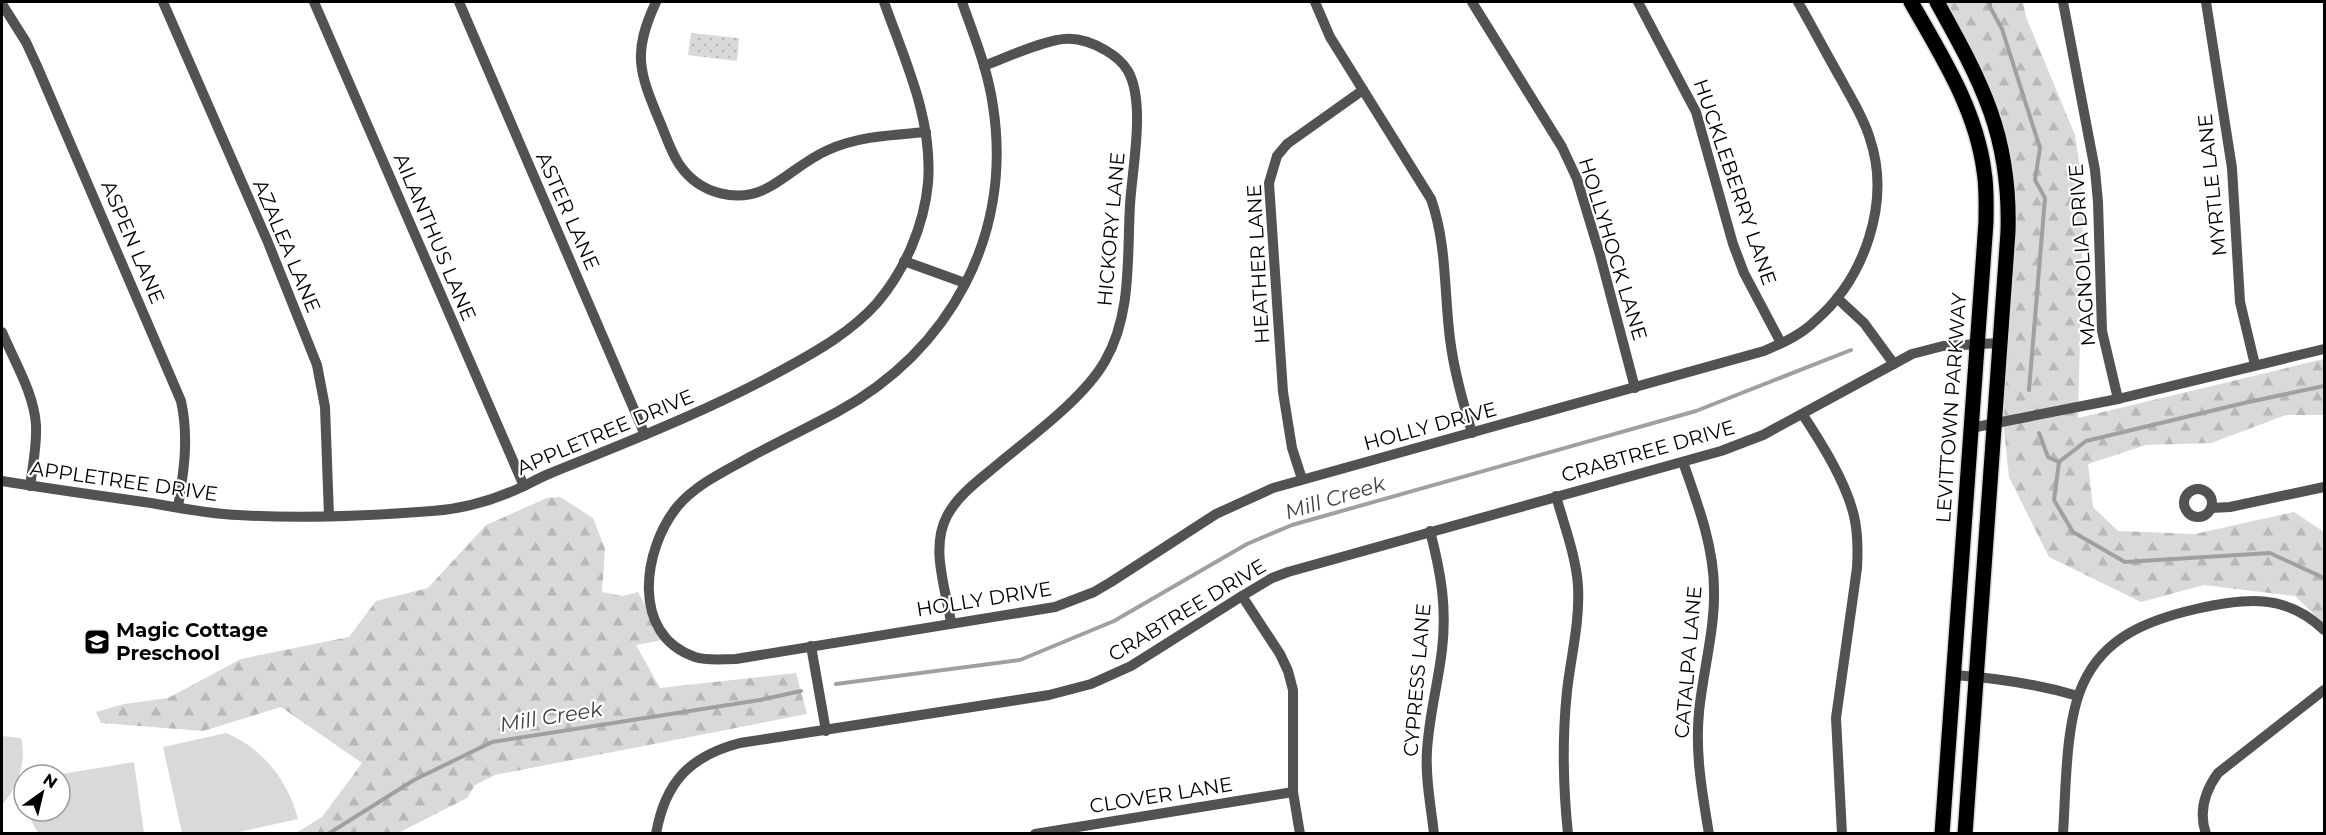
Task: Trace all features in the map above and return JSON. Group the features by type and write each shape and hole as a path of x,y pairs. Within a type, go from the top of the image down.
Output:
{"main road":[{"name":"LEVITTOWN PARKWAY","path":"1911,2 1964,102 1978,142 1984,170 1986,222 1942,834"},
{"path":"1937,2 1981,84 2001,145 2007,182 2008,217 1965,834"}],"street":[{"name":"AZALEA LANE","path":"163,2 267,240 317,365 325,407 329,516"},
{"name":"AILANTHUS LANE","path":"314,2 524,486"},
{"name":"ASTER LANE","path":"459,2 645,435"},
{"path":"656,2 642,36 640,53 644,78 679,164 689,176 711,191 729,196 758,193 814,157 842,144 856,140 926,132"},
{"name":"APPLETREE DRIVE","path":"2,481 233,515 287,518 432,512 498,497 546,474 645,435 733,396 818,351 841,335 878,302 914,241 924,209 928,182 926,132 919,99 884,2"},
{"name":"HOLLY DRIVE","path":"962,2 984,66 993,106 997,166 987,227 965,283 927,342 887,380 840,410 704,484 680,504 660,534 649,568 649,593 651,606 659,626 675,646 698,658 712,660 736,658 1055,607 1111,582 1216,514 1273,488 1635,388 1764,351 1781,343 1815,322 1853,274 1870,238 1876,196 1875,163 1870,137 1862,117 1798,2"},
{"path":"1315,2 1330,37 1431,199 1437,215 1450,339 1460,393 1472,433"},
{"name":"HOLLYHOCK LANE","path":"1472,2 1562,147 1577,180 1600,255 1635,388"},
{"name":"HUCKLEBERRY LANE","path":"1638,2 1696,112 1733,244 1744,273 1781,343"},
{"name":"MAGNOLIA DRIVE","path":"2063,2 2095,170 2099,212 2099,294 2102,331 2118,399"},
{"name":"MYRTLE LANE","path":"2206,2 2232,168 2240,302 2255,365"},
{"name":"ASPEN LANE","path":"2,3 37,66 181,400 186,437 185,464 178,507"},
{"name":"HICKORY LANE","path":"951,622 940,547 943,525 948,513 978,481 1091,382 1115,340 1125,302 1136,140 1134,84 1120,60 1094,43 1082,40 1057,40 984,66"},
{"name":"HEATHER LANE","path":"1302,479 1292,448 1283,392 1269,183 1277,156 1287,144 1363,90"},
{"path":"904,261 965,283"},
{"path":"1837,297 1864,323 1894,364"},
{"path":"2,332 28,393 36,423 30,486"},
{"name":"CRABTREE DRIVE","path":"656,834 659,817 672,786 693,764 710,753 740,743 1048,695 1091,684 1131,666 1272,578 1430,531 1683,462 1746,442 1803,415 1912,354 1929,349 1999,343"},
{"path":"1971,428 2118,399 2325,349"},
{"path":"1803,415 1831,462 1850,502 1858,543 1857,568 1836,718 1842,834"},
{"name":"CATALPA LANE","path":"1683,462 1707,538 1714,581 1713,607 1698,726 1699,775 1709,834"},
{"path":"2211,508 2230,507 2325,487"},
{"path":"1556,496 1575,562 1578,584 1578,620 1564,726 1563,762 1568,834"},
{"name":"CYPRESS LANE","path":"1430,531 1441,575 1444,619 1442,651 1430,716 1427,753 1434,834"},
{"path":"1242,596 1280,654 1293,690 1293,792 1300,834"},
{"path":"2063,834 2072,722 2078,696 2094,665 2117,640 2134,628 2153,620 2238,601 2262,600 2293,608 2325,630"},
{"path":"811,646 826,730"},
{"path":"1954,675 2052,688 2078,696"},
{"path":"2206,834 2203,806 2206,792 2218,773 2325,690"},
{"name":"CLOVER LANE","path":"1035,834 1293,792"}],"green space":[{"path":"1945,2 2023,2 2026,17 2075,135 2081,174 2083,216 2078,418 2324,359 2324,415 2286,415 2211,443 2146,445 2088,464 2093,507 2118,531 2195,534 2294,512 2324,532 2324,624 2295,596 2204,585 2141,602 2049,557 2009,477 2004,430 2005,370 2013,263 2001,115"},
{"path":"691,33 739,38 737,61 688,55"},
{"path":"560,497 593,518 605,549 602,592 622,596 638,592 663,640 636,645 660,688 796,673 807,714 495,775 475,785 467,798 398,833 294,834 322,817 362,763 281,707 203,731 101,723 96,712 124,704 168,698 241,659 349,637 376,601 428,588 486,525 547,498"},
{"path":"226,733 251,747 272,767 288,792 298,819 235,833 182,833 163,747"},
{"path":"2,736 21,738 22,763 12,763 12,792 2,805"},
{"path":"134,762 144,833 38,833 33,823 72,823 72,772"}],"waterway":[{"path":"1990,2 1990,7 2002,29 2040,148 2035,180 2045,198 2029,390"},
{"name":"Mill Creek","path":"836,684 1020,660 1114,621 1247,544 1292,525 1696,411 1851,350"},
{"path":"2324,386 2086,441 2059,462 2054,500 2073,532 2125,562 2270,553 2324,578"},
{"path":"2039,433 2048,457 2059,462"},
{"name":"Mill Creek","path":"328,834 414,780 492,742 760,700 801,691"}],"place":[{"name":"Magic Cottage Preschool","path":"97,642"}]}
